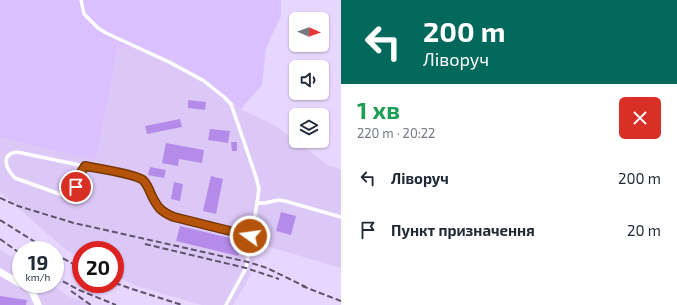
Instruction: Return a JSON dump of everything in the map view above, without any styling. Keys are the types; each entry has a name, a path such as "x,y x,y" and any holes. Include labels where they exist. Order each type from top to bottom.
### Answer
{"street":[{"path":"0,272 12,279"},
{"path":"32,293 38,305"}],"lane":[{"path":"81,0 84,14 98,28 169,62 204,81 231,104 259,189 258,203 251,226 246,268 226,305"},
{"path":"85,166 80,174 74,192 68,197 15,178 6,165 6,157 11,152 17,152 85,166 132,176 142,179 148,186 157,206 166,214 250,236"},
{"path":"258,203 285,200 341,217"}],"shaded area":[{"path":"0,0 281,0 281,16 266,48 262,85 241,109 206,80 171,59 137,47 118,48 96,160 0,137"},
{"path":"137,47 171,59 206,80 241,109 276,126 289,136 289,148 305,148 326,164 341,170 341,268 259,244 250,276 233,305 202,305 136,286 124,280 124,241 72,241 72,253 66,250 64,248 64,241 56,241 0,192 0,137 96,159 118,48"},
{"path":"0,250 12,257 12,293 64,293 91,305 0,305"}],"building":[{"path":"188,100 206,102 205,110 188,108"},
{"path":"180,119 182,127 147,134 145,126"},
{"path":"210,129 230,131 228,143 208,140"},
{"path":"231,142 237,142 237,151 232,151"},
{"path":"166,143 204,150 202,163 179,159 178,166 162,163"},
{"path":"150,167 166,170 164,178 148,175"},
{"path":"211,176 223,179 216,214 203,211"},
{"path":"174,182 183,184 180,201 171,199"},
{"path":"281,212 296,216 291,235 276,231"},
{"path":"180,226 242,241 238,256 176,241"},
{"path":"0,296 27,300 26,305 0,305"}],"railway":[{"path":"0,198 18,206 74,223 248,262 267,268 306,287"},
{"path":"0,220 34,241"},
{"path":"0,239 12,248"},
{"path":"145,244 246,268 279,279"},
{"path":"64,259 72,263"},
{"path":"64,282 79,290 116,305"},
{"path":"124,286 182,305"},
{"path":"302,286 341,301"},
{"path":"71,291 91,305"}],"route":[{"path":"76,187 80,174 85,166 132,176 142,179 148,186 157,206 166,214 250,236"}]}
